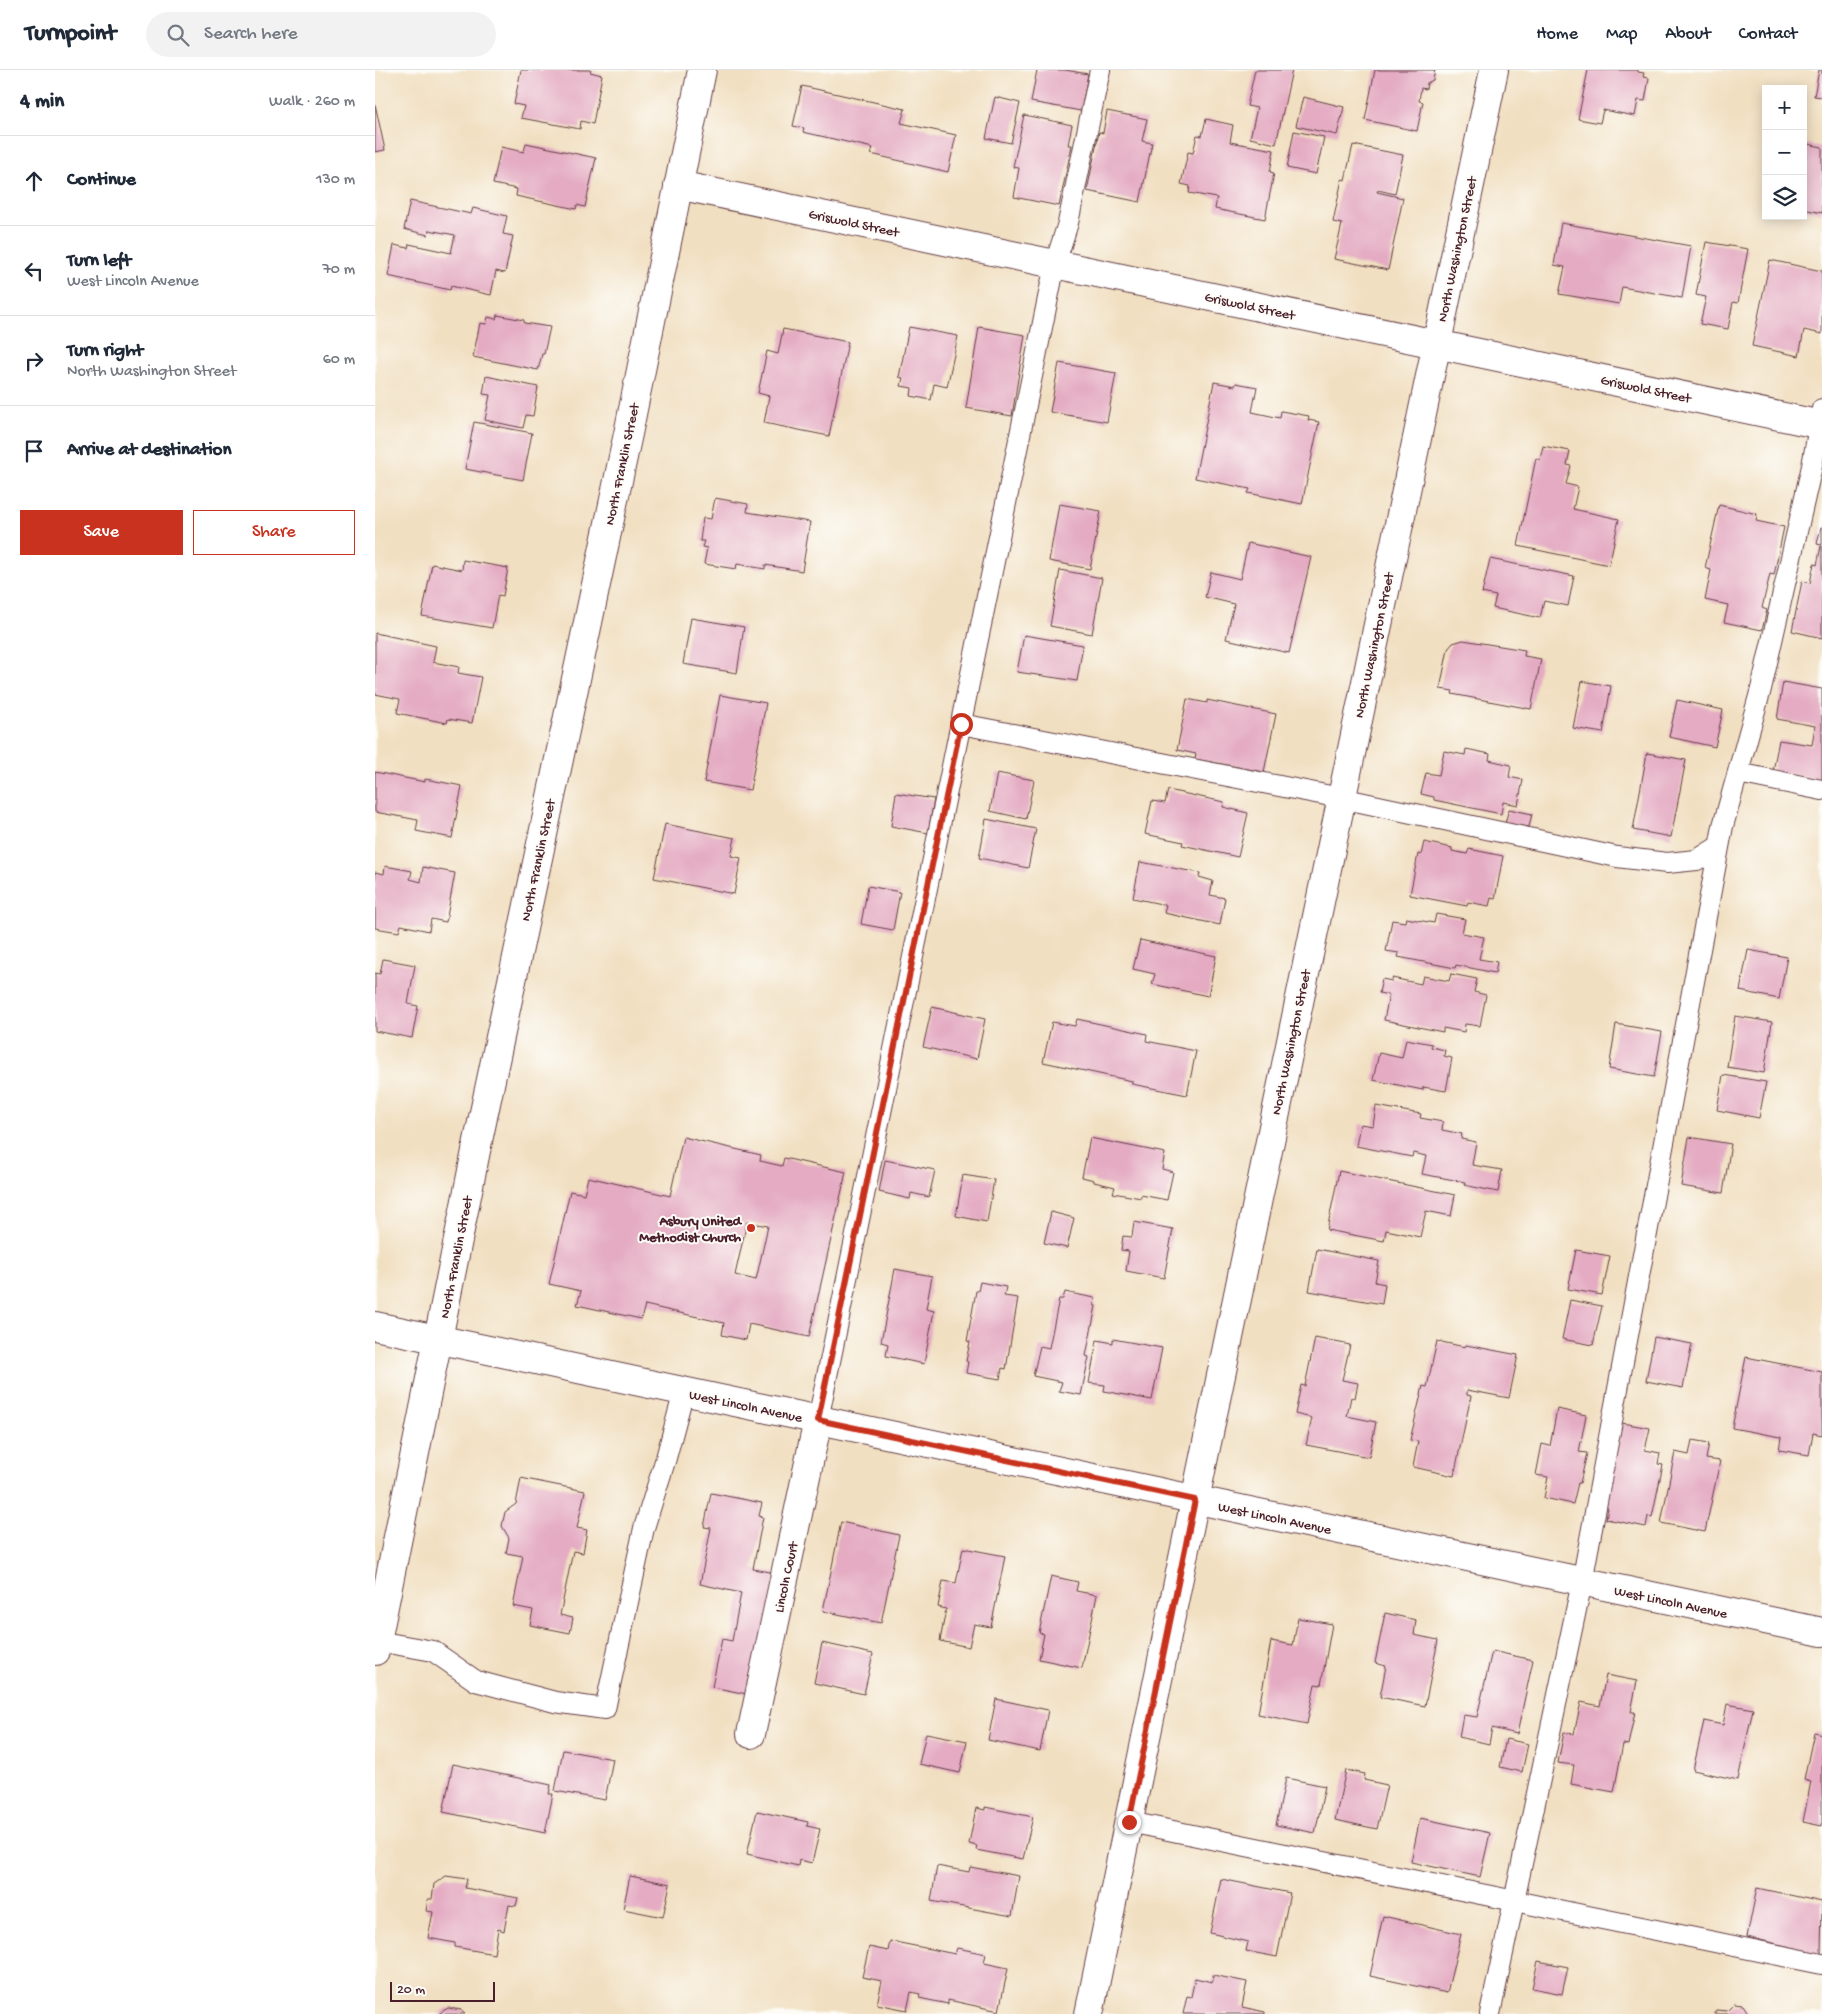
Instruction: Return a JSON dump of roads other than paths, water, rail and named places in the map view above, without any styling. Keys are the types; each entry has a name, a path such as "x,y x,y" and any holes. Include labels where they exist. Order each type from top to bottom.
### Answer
{"street":[{"name":"North Franklin Street","path":"376,1646 478,1141 703,70"},
{"name":"North Washington Street","path":"1089,2014 1494,70"},
{"name":"Griswold Street","path":"678,185 1436,344 1821,419"},
{"name":"West Lincoln Avenue","path":"375,1326 1582,1582 1821,1628"},
{"name":"Lincoln Court","path":"751,1734 818,1420"}],"lane":[{"path":"818,1420 1055,264 1068,223 1101,70"},
{"path":"1490,2014 1582,1582 1719,846 1763,680 1810,476 1821,419"},
{"path":"961,724 1341,798 1617,857 1667,863 1697,860 1719,846"},
{"path":"1738,773 1822,790"},
{"path":"376,1646 433,1651 476,1681 555,1702 605,1709 644,1528 684,1391"},
{"path":"1129,1822 1822,1964"}],"place":[{"name":"Asbury United Methodist Church","path":"751,1228"}]}
